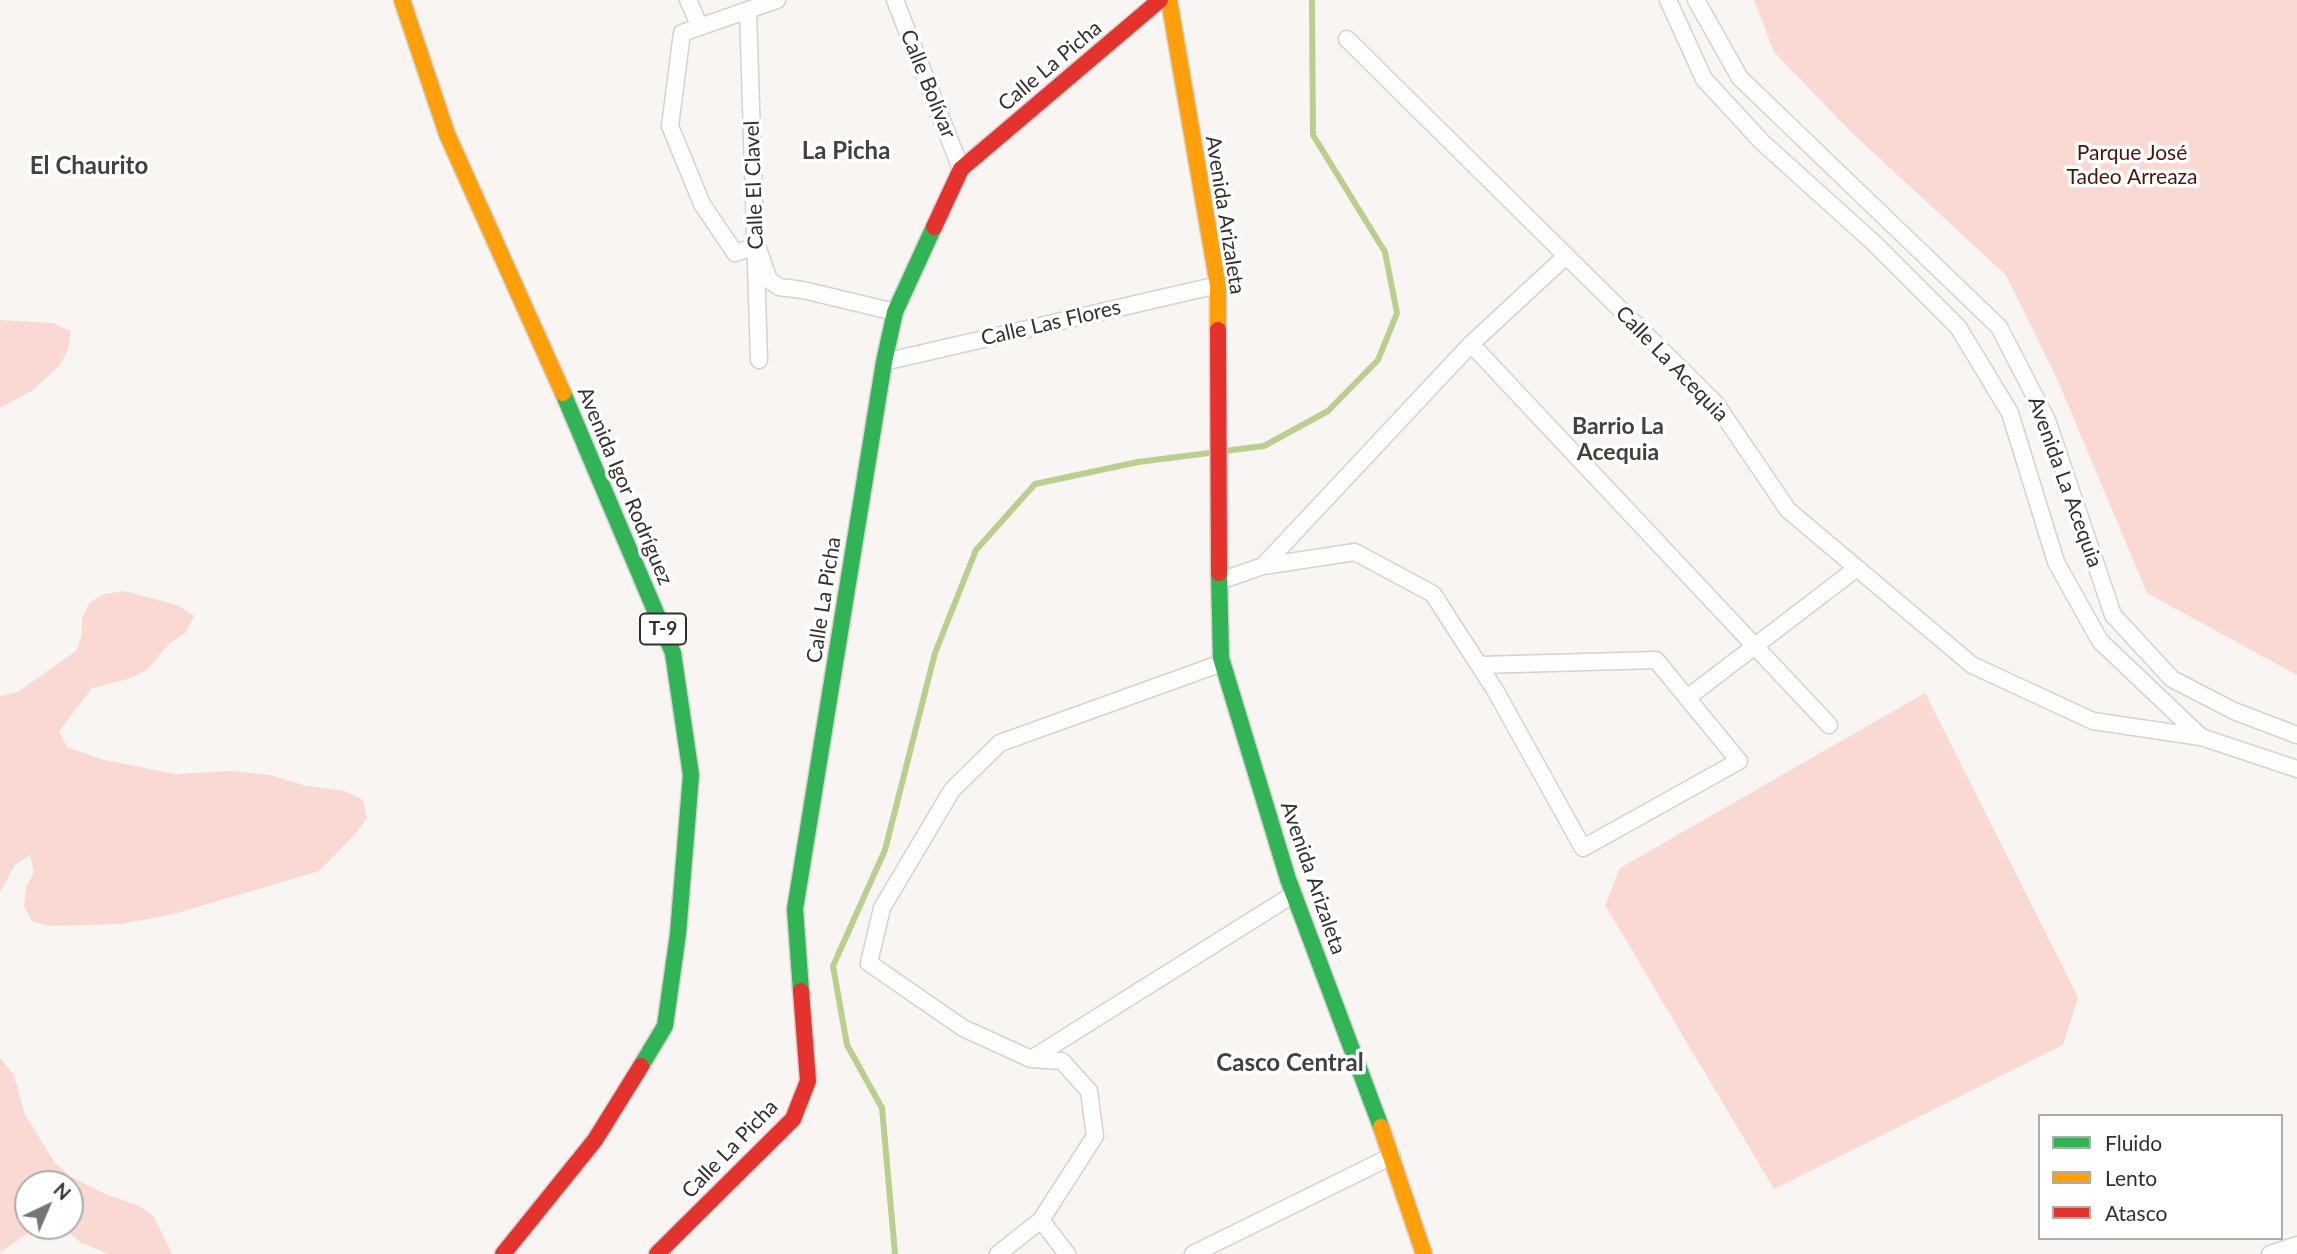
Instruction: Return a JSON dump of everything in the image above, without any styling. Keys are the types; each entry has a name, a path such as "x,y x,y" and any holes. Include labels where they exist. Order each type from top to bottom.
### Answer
{"main road":[{"name":"Avenida Igor Rodríguez","path":"402,0 447,134 529,313 673,653 691,775 678,934 665,1026 595,1140 503,1254"},
{"name":"Calle La Picha","path":"657,1254 793,1119 808,1081 795,909 884,362 895,312 961,169 1160,0"},
{"name":"Avenida Arizaleta","path":"1169,0 1218,285 1217,505 1222,663 1294,894 1392,1156 1424,1254"}],"street":[{"path":"688,0 700,27"},
{"path":"777,0 682,33 670,126 702,204 735,253 757,246 769,280 779,287 803,290 895,312"},
{"name":"Calle Bolívar","path":"895,0 961,169"},
{"name":"Avenida La Acequia","path":"1668,0 1704,79 1762,142 1875,244 1958,327 2010,413 2056,562 2100,641 2201,737"},
{"name":"Avenida La Acequia","path":"1696,0 1740,78 1999,327 2047,420 2113,615 2172,679 2234,711 2297,735"},
{"name":"Calle El Clavel","path":"748,10 759,360"},
{"name":"Calle La Acequia","path":"1347,39 1716,404 1788,510 1972,665 2093,721 2201,737 2297,769"},
{"path":"1263,566 1471,344 1566,256"},
{"name":"Calle Las Flores","path":"884,362 1218,285"},
{"path":"1471,344 1829,725"},
{"path":"1220,581 1263,566 1354,552 1433,594 1480,665 1583,848 1739,761 1656,660 1480,665"},
{"path":"1687,698 1857,568"},
{"path":"998,1254 1041,1220 1095,1136 1089,1091 1062,1061 1031,1059 963,1028 869,963 883,908 952,790 1000,743 1222,663"},
{"path":"1031,1059 1294,894"},
{"path":"1192,1254 1392,1156"},
{"path":"1041,1220 1067,1254"},
{"path":"2270,1254 2297,1245"}],"green space":[{"name":"Parque José Tadeo Arreaza","path":"1754,0 2297,0 2297,675 2147,593 2058,381 2006,275 1853,134 1774,52"},
{"path":"0,320 53,323 71,331 68,350 59,366 33,390 0,408"},
{"path":"124,591 177,605 194,616 186,632 170,643 147,670 131,678 92,688 59,731 67,747 100,759 175,774 232,771 270,775 306,786 344,791 363,800 367,818 319,871 174,914 121,924 49,926 32,921 24,906 26,887 34,872 30,855 15,865 0,892 0,696 18,692 76,651 82,635 82,618 90,602 105,594"},
{"path":"1925,693 2078,997 2063,1045 1774,1189 1605,905 1620,868"},
{"path":"0,1058 14,1075 25,1115 55,1163 63,1170 14,1170 14,1240 18,1240 0,1252"},
{"path":"84,1183 139,1206 154,1217 172,1254 109,1254 78,1240 84,1240"}],"waterway":[{"path":"895,1254 882,1108 847,1045 833,966 885,850 935,653 976,550 1035,484 1138,462 1264,446 1328,411 1378,360 1397,313 1385,252 1313,135 1312,0"}],"traffic: fast":[{"path":"801,991 795,909 884,362 895,312 934,227"},
{"path":"563,393 673,653 691,775 678,934 665,1026 641,1066"},
{"path":"1219,573 1221,658 1288,879 1381,1127"}],"traffic: slow":[{"path":"402,0 447,134 563,393"},
{"path":"1169,0 1218,285 1218,330"},
{"path":"1381,1127 1424,1254"}],"traffic: jam":[{"path":"934,227 961,169 1160,0"},
{"path":"1218,330 1219,573"},
{"path":"657,1254 793,1119 808,1081 801,991"},
{"path":"503,1254 595,1140 641,1066"}],"district":[{"name":"La Picha","path":"846,151"},
{"name":"El Chaurito","path":"89,166"},
{"name":"Barrio La Acequia","path":"1618,440"},
{"name":"Casco Central","path":"1290,1063"}]}
